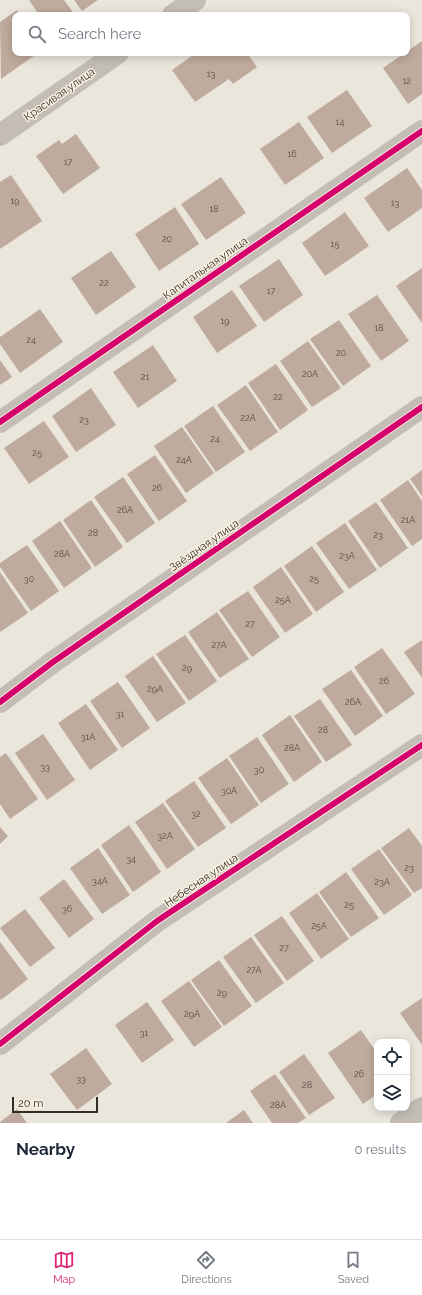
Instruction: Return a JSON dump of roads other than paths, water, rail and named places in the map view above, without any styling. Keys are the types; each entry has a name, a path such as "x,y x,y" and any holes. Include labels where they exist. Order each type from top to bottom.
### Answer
{"street":[{"path":"177,12 195,0"},
{"name":"Красивая улица","path":"0,135 114,56"},
{"name":"Капитальная улица","path":"0,422 422,131"},
{"name":"Звёздная улица","path":"0,702 53,662 422,407"},
{"name":"Небесная улица","path":"0,1044 157,921 422,745"},
{"path":"401,1123 422,1108"}]}
